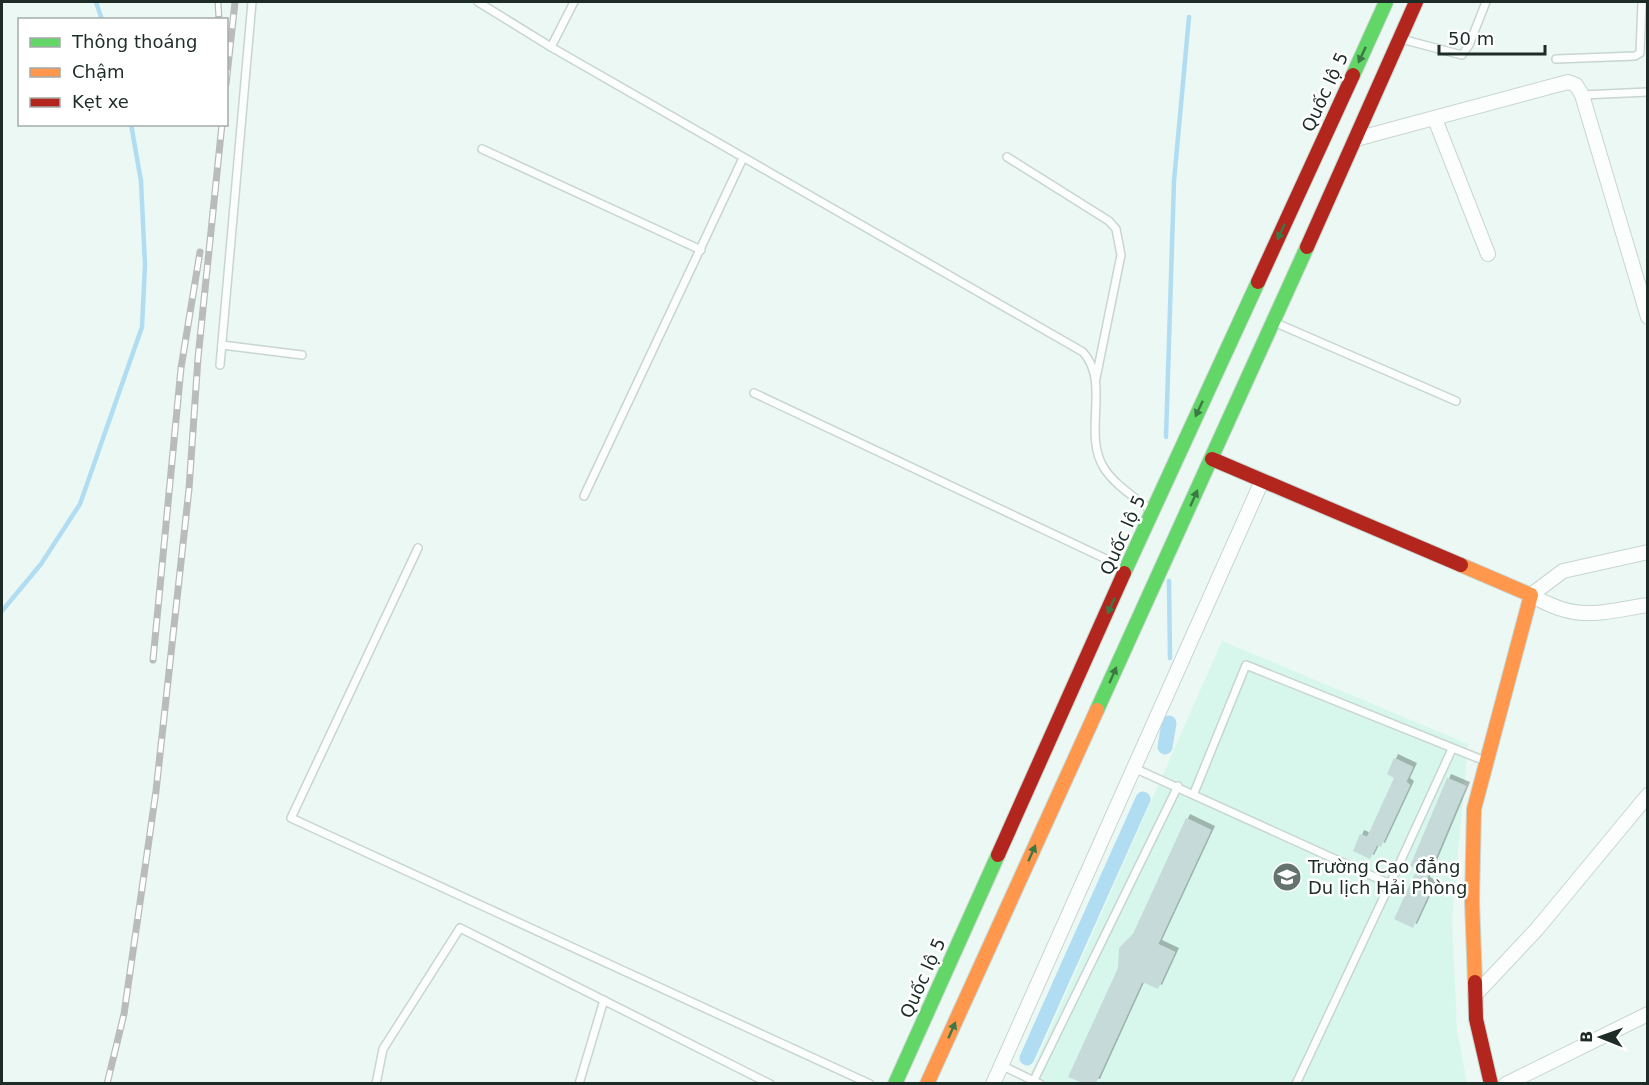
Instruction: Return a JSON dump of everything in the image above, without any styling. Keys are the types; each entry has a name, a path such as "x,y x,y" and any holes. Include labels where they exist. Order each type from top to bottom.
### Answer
{"main road":[{"name":"Quốc lộ 5","path":"895,1083 1152,512 1386,2"},
{"path":"927,1083 1212,459 1416,2"},
{"path":"1212,459 1531,595 1474,809 1472,901 1476,1019 1491,1083"}],"street":[{"path":"1356,139 1568,82 1576,85 1582,95 1647,316"},
{"path":"1435,119 1488,254"},
{"path":"993,1083 1262,481"},
{"path":"1647,552 1563,571 1531,595 1557,610 1567,612 1596,613 1647,605"},
{"path":"1475,994 1537,929 1647,795"},
{"path":"1506,1083 1647,1014"}],"lane":[{"path":"220,365 252,2"},
{"path":"478,2 551,47 1083,352 1089,360 1095,383"},
{"path":"551,47 574,2"},
{"path":"1400,38 1462,55 1469,45 1486,2"},
{"path":"1556,59 1635,56 1640,53 1642,2"},
{"path":"1582,95 1647,92"},
{"path":"482,149 701,250"},
{"path":"1007,157 1109,221 1116,230 1121,255 1095,383 1095,439 1102,466 1111,477 1152,512"},
{"path":"584,496 743,158"},
{"path":"1273,322 1456,400"},
{"path":"222,345 302,355"},
{"path":"754,393 1127,569"},
{"path":"418,548 291,818 870,1083"},
{"path":"1194,793 1246,665 1485,761"},
{"path":"1296,1083 1452,749"},
{"path":"1134,768 1194,793 1390,884"},
{"path":"1001,1065 1037,1082 1178,786"},
{"path":"376,1083 383,1049 460,928 770,1083"},
{"path":"579,1083 604,1000"}],"shaded area":[{"name":"Trường Cao đẳng Du lịch Hải Phòng","path":"1222,641 1468,744 1452,919 1457,1030 1467,1083 1026,1084"}],"building":[{"path":"1394,758 1413,767 1406,782 1410,785 1381,847 1377,845 1370,859 1353,851 1360,834 1367,837 1394,778 1387,774"},
{"path":"1447,778 1466,786 1426,881 1433,885 1413,928 1394,919 1417,869 1410,866"},
{"path":"1186,818 1211,830 1158,944 1175,952 1158,989 1142,982 1096,1083 1083,1083 1068,1077 1118,968 1119,948 1133,934"}],"waterway":[{"path":"96,2 101,18"},
{"path":"1166,437 1174,181 1189,17"},
{"path":"2,611 41,564 80,504 142,327 145,265 141,181 131,126"},
{"path":"1169,581 1170,658"},
{"path":"1165,747 1169,723"},
{"path":"1027,1058 1143,799"}],"railway":[{"path":"218,2 219,18"},
{"path":"228,66 235,2"},
{"path":"107,1084 124,1014 156,791 189,489 198,358 222,126"},
{"path":"153,660 181,368 200,252"}],"traffic: fast":[{"path":"1353,75 1386,2"},
{"path":"1097,710 1307,247"},
{"path":"1124,573 1258,282"},
{"path":"895,1084 998,855"}],"traffic: slow":[{"path":"1461,565 1531,595 1474,809 1472,901 1475,982"},
{"path":"927,1084 1097,710"}],"traffic: jam":[{"path":"1307,247 1416,2"},
{"path":"1258,282 1353,75"},
{"path":"1212,459 1461,565"},
{"path":"998,855 1124,573"},
{"path":"1475,982 1476,1019 1491,1084"}],"place":[{"name":"Trường Cao đẳng Du lịch Hải Phòng","path":"1287,877"}]}
